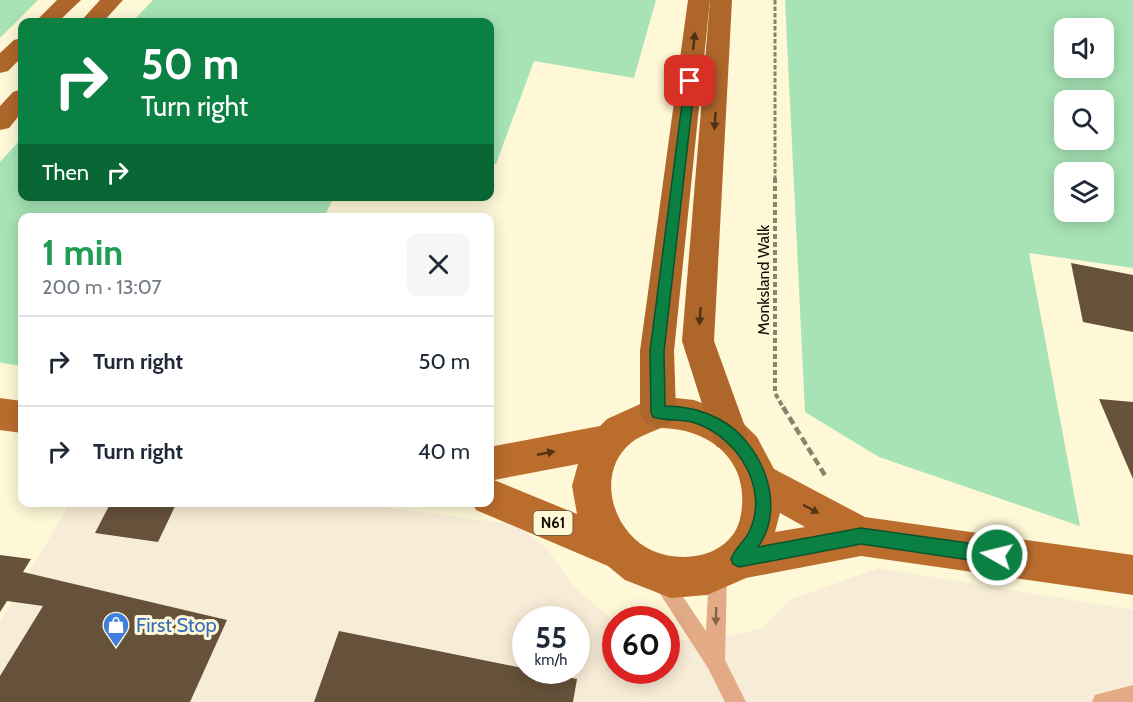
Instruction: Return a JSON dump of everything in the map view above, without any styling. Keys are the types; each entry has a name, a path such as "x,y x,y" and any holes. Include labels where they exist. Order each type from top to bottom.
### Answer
{"highway":[{"path":"50,18 70,0"},
{"path":"95,18 112,0"},
{"path":"658,412 657,351 699,0"},
{"path":"721,0 699,341 730,435"},
{"path":"0,66 18,49"},
{"path":"0,122 18,102"}],"main road":[{"name":"N61","path":"729,565 756,536 763,509 761,482 749,456 730,435 714,423 696,416 677,412 658,412 638,418 621,428 606,442 595,461 591,483 593,506 602,529 617,550 634,564 655,573 676,578 698,578 729,565 861,536"},
{"path":"0,414 18,416"},
{"name":"N61","path":"494,463 606,442"},
{"name":"N61","path":"761,482 861,536 1133,575"},
{"name":"N61","path":"494,499 617,550"}],"lane":[{"path":"715,661 729,565"},
{"path":"655,573 715,661 736,702"},
{"path":"1102,702 1133,694"}],"path":[{"name":"Monksland Walk","path":"775,0 775,393 789,422 806,443 830,484"}],"shaded area":[{"path":"68,507 383,507 518,525 547,549 574,587 602,611 602,684 680,684 680,640 720,638 763,628 791,599 879,568 1133,610 1133,702 0,702 0,622"}],"green space":[{"path":"0,0 38,0 18,18 0,38"},
{"path":"153,0 656,0 634,78 534,61 496,164 494,164 494,18 136,18"},
{"path":"785,0 1133,0 1133,268 1029,253 1080,526 879,457 805,412"},
{"path":"18,142 18,201 332,201 326,213 18,213 18,365 0,362 0,162"}],"building":[{"path":"1071,263 1133,275 1133,332 1083,322"},
{"path":"1099,399 1133,402 1133,479"},
{"path":"108,507 175,507 158,542 95,533"},
{"name":"First Stop","path":"0,555 31,559 23,572 227,620 190,702 0,702 0,676 43,606 7,601 0,612"},
{"path":"339,631 512,666 512,684 576,684 573,702 314,702"}],"place":[{"name":"First Stop","path":"116,648"}],"route":[{"path":"690,81 657,351 658,412 677,412 714,423 730,435 749,456 761,482 763,509 756,536 739,559 861,536 997,555"}]}
